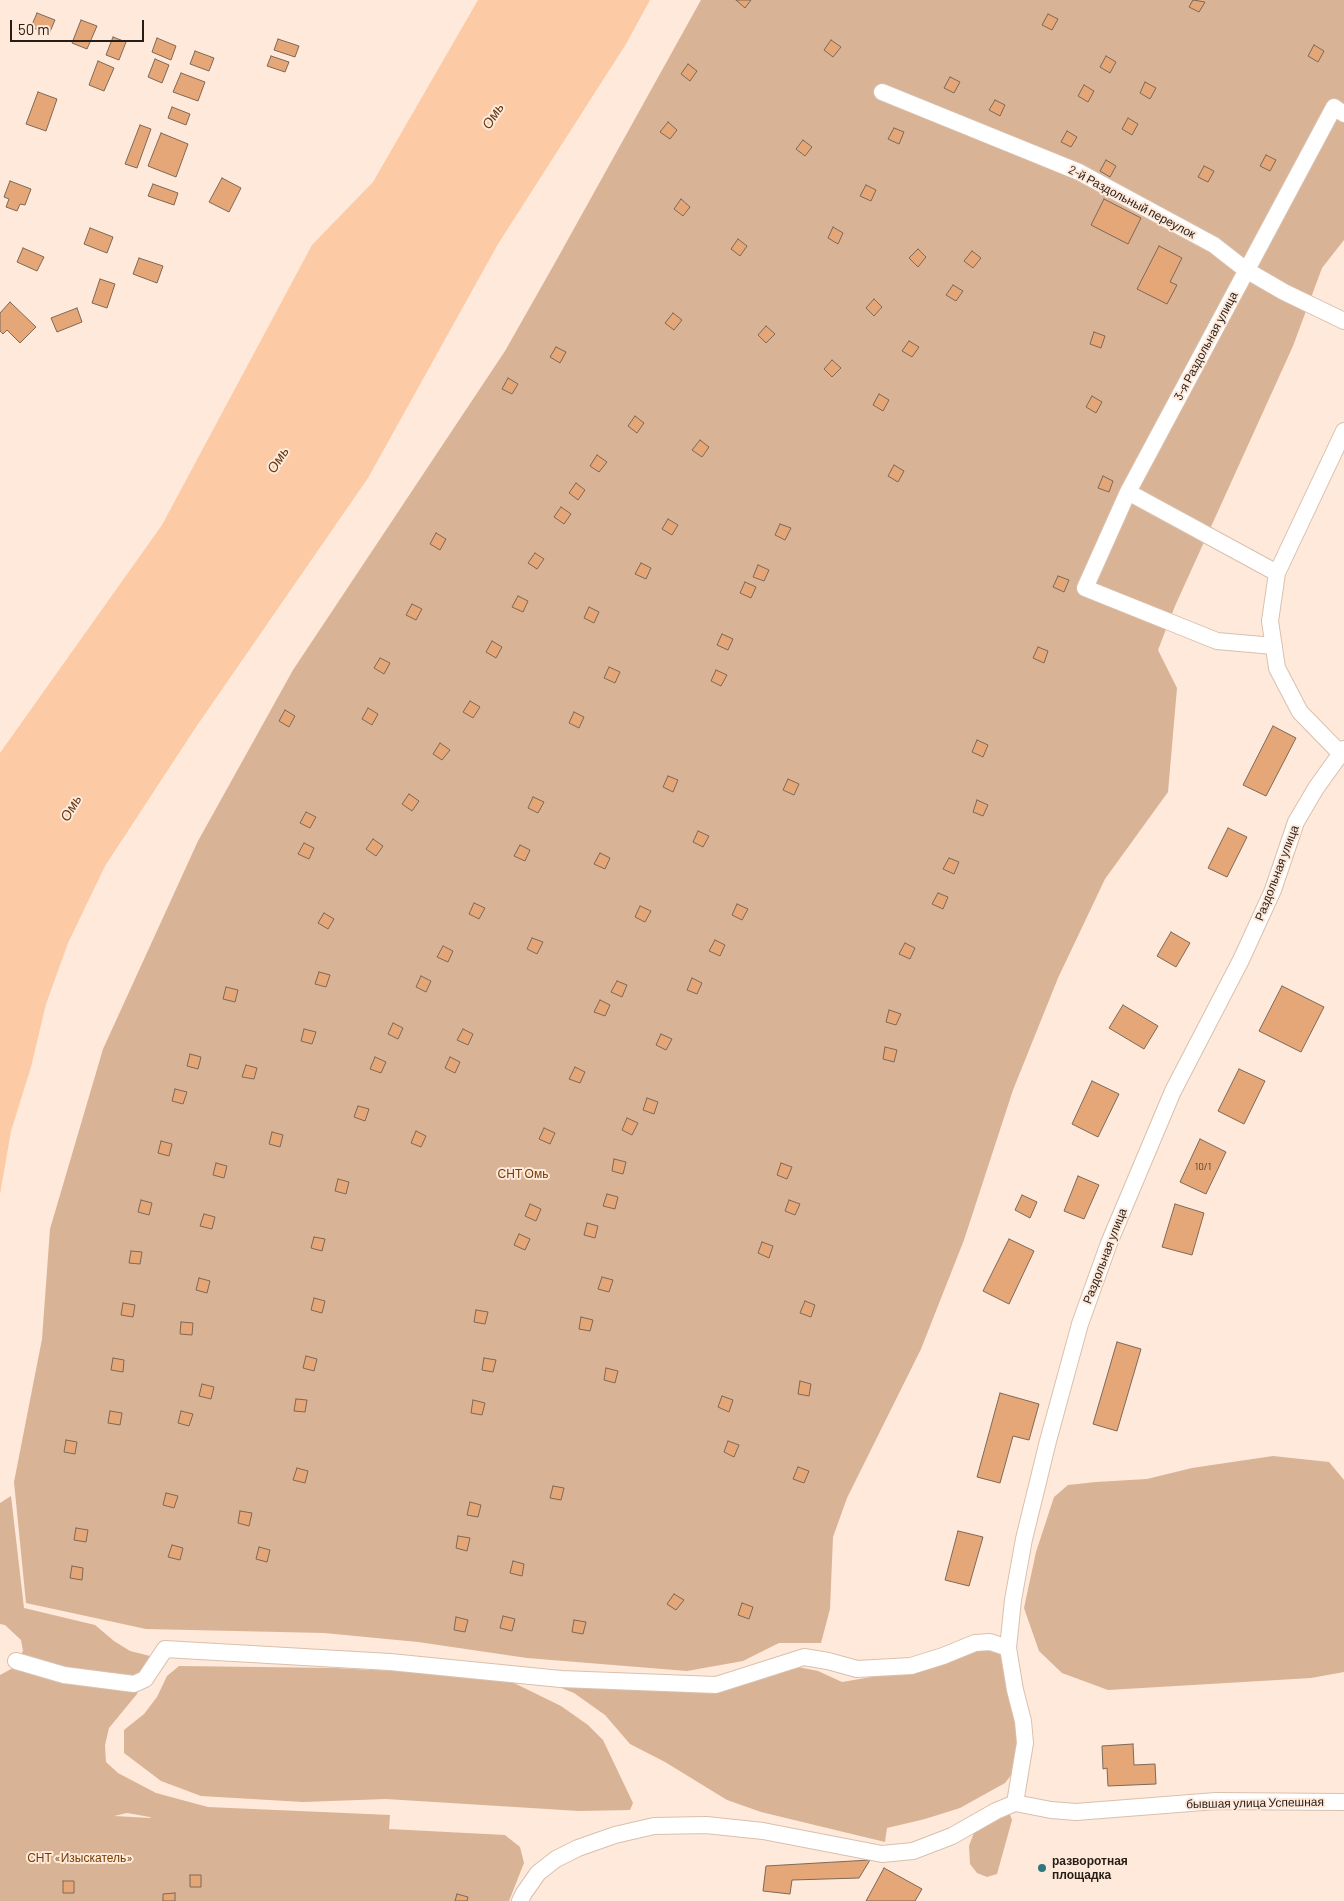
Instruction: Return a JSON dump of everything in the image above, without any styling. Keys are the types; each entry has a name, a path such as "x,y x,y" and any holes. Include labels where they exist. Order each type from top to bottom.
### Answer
{"street":[{"name":"2-й Раздольный переулок","path":"882,92 1079,172 1214,245 1246,270 1284,292 1344,322"},
{"name":"3-я Раздольная улица","path":"1274,646 1216,641 1085,588 1128,492 1246,270 1339,111"},
{"path":"1342,752 1300,712 1278,668 1270,621 1277,573 1344,431"},
{"path":"1128,492 1277,573"},
{"name":"Раздольная улица","path":"1015,1803 1025,1743 1024,1721 1014,1690 1008,1648 1014,1600 1024,1539 1080,1324 1109,1243 1173,1091 1242,960 1273,890 1296,822 1316,788 1342,752"},
{"path":"16,1661 64,1675 134,1684 145,1680 165,1649 390,1662 561,1679 716,1685 804,1657 856,1669 911,1666 975,1643 990,1642 1008,1648"},
{"name":"бывшая улица Успешная","path":"1015,1803 1051,1810 1076,1812 1216,1801 1344,1802"},
{"path":"520,1901 538,1873 556,1858 615,1835 654,1826 706,1825 763,1831 882,1854 913,1851 952,1836 996,1811 1015,1803"}],"green space":[{"name":"СНТ Омь","path":"701,0 1344,0 1344,240 1322,268 1293,346 1175,606 1158,650 1177,688 1168,792 1105,879 1058,978 1013,1090 964,1240 921,1349 847,1498 833,1537 830,1609 821,1643 779,1643 743,1661 687,1671 527,1658 418,1642 324,1633 146,1629 26,1603 14,1482 42,1339 50,1229 103,1049 198,841 293,670 505,351"},
{"path":"1273,1456 1329,1462 1344,1480 1344,1672 1311,1678 1108,1690 1062,1673 1039,1651 1024,1608 1036,1552 1054,1497 1068,1485 1147,1479 1192,1468"},
{"name":"СНТ «Изыскатель»","path":"11,1496 24,1608 95,1625 114,1641 130,1651 150,1656 137,1694 109,1728 105,1745 106,1762 118,1773 156,1793 208,1807 390,1815 389,1829 505,1835 520,1847 524,1863 509,1901 0,1901 0,1675 13,1668 23,1651 21,1640 5,1625 0,1624 0,1503","holes":["127,1813 151,1818 114,1816"]},
{"path":"995,1649 1003,1655 1019,1730 1012,1774 1005,1783 960,1808 887,1828 885,1842 761,1812 727,1800 665,1762 630,1744 605,1715 574,1693 544,1681 716,1691 754,1682 798,1667 818,1671 842,1682 901,1672 969,1651"},
{"path":"179,1666 334,1668 474,1675 514,1683 561,1706 588,1725 603,1740 633,1803 630,1810 579,1811 386,1799 303,1802 201,1796 161,1781 124,1753 124,1730 144,1714 157,1697 167,1676"},
{"path":"1009,1812 1012,1820 997,1874 987,1877 977,1873 970,1864 969,1846 975,1830"}],"water":[{"name":"Омь","path":"478,0 650,0 626,44 498,244 368,478 196,727 105,866 68,943 46,1004 31,1067 11,1131 0,1194 0,753 162,525 312,245 373,182"}],"building":[{"path":"736,0 751,0 745,8"},
{"path":"1193,0 1205,2 1199,12 1189,7"},
{"path":"37,13 55,20 49,34 31,27"},
{"path":"1048,14 1058,19 1052,30 1042,25"},
{"path":"81,20 97,26 87,49 72,43"},
{"path":"113,37 126,42 119,60 106,55"},
{"path":"157,38 176,46 171,60 152,52"},
{"path":"278,39 299,46 295,57 274,50"},
{"path":"831,40 841,47 833,57 824,50"},
{"path":"1314,45 1324,51 1318,62 1308,56"},
{"path":"195,51 214,58 209,71 190,64"},
{"path":"271,56 289,62 285,72 267,66"},
{"path":"1106,56 1116,62 1110,73 1100,67"},
{"path":"155,59 169,65 162,83 148,77"},
{"path":"98,61 114,68 104,91 89,85"},
{"path":"688,64 697,71 690,81 681,74"},
{"path":"181,73 205,82 198,101 173,92"},
{"path":"950,77 960,82 954,93 944,88"},
{"path":"1145,82 1156,88 1150,99 1140,93"},
{"path":"1084,85 1094,91 1088,102 1078,96"},
{"path":"38,92 57,99 46,131 26,124"},
{"path":"995,100 1005,105 1000,116 989,110"},
{"path":"172,107 190,114 186,125 168,118"},
{"path":"1128,118 1138,124 1132,135 1122,129"},
{"path":"668,122 677,130 670,139 660,132"},
{"path":"140,125 151,129 137,168 125,164"},
{"path":"894,128 904,132 899,144 888,139"},
{"path":"1067,131 1077,137 1071,147 1061,142"},
{"path":"161,133 188,144 176,177 148,166"},
{"path":"803,140 812,147 805,156 796,149"},
{"path":"1266,155 1276,160 1270,171 1260,166"},
{"path":"1106,160 1116,166 1110,177 1100,171"},
{"path":"1204,166 1214,171 1208,182 1198,177"},
{"path":"222,178 241,188 229,212 209,202"},
{"path":"10,181 31,189 25,205 20,204 17,211 6,207 9,199 4,197"},
{"path":"153,184 178,193 174,205 148,196"},
{"path":"866,185 876,190 871,201 860,196"},
{"path":"681,199 690,207 683,216 674,209"},
{"path":"1104,199 1141,218 1128,244 1091,225"},
{"path":"833,227 843,233 838,244 828,238"},
{"path":"90,228 113,237 107,253 84,244"},
{"path":"738,239 747,246 740,256 731,249"},
{"path":"1159,246 1182,258 1170,282 1177,285 1167,304 1137,289"},
{"path":"23,248 44,257 37,271 17,262"},
{"path":"918,249 926,257 918,267 909,258"},
{"path":"972,251 981,258 973,268 964,261"},
{"path":"139,258 163,266 157,283 133,274"},
{"path":"100,279 115,284 107,308 92,303"},
{"path":"953,285 963,291 956,301 946,295"},
{"path":"874,299 882,307 874,316 866,308"},
{"path":"10,302 36,327 20,343 7,330 3,334 0,331 0,313"},
{"path":"77,308 82,322 57,332 51,318"},
{"path":"673,313 682,320 674,330 665,323"},
{"path":"766,326 775,334 766,343 758,335"},
{"path":"1094,332 1105,336 1101,348 1090,344"},
{"path":"909,341 919,347 912,357 902,351"},
{"path":"556,347 566,352 560,363 550,357"},
{"path":"832,360 841,368 832,377 824,369"},
{"path":"508,378 518,384 512,394 502,389"},
{"path":"879,394 889,400 883,411 873,405"},
{"path":"1092,396 1102,402 1096,413 1086,407"},
{"path":"635,416 644,423 637,433 628,426"},
{"path":"700,440 709,447 702,457 692,450"},
{"path":"597,455 607,462 599,472 590,466"},
{"path":"894,465 904,471 898,482 888,476"},
{"path":"1103,476 1113,481 1109,492 1098,488"},
{"path":"576,483 585,490 578,500 569,493"},
{"path":"561,507 571,514 564,524 554,517"},
{"path":"668,519 678,525 672,535 662,529"},
{"path":"780,524 791,528 785,540 775,535"},
{"path":"436,533 446,539 440,550 430,544"},
{"path":"535,553 544,559 537,569 528,563"},
{"path":"641,563 651,568 646,579 635,574"},
{"path":"758,565 769,570 764,581 753,577"},
{"path":"1058,576 1069,580 1064,592 1053,587"},
{"path":"745,582 756,587 751,598 740,593"},
{"path":"518,596 528,601 523,612 512,607"},
{"path":"412,604 422,609 416,620 406,615"},
{"path":"589,607 599,612 594,623 584,618"},
{"path":"722,634 733,639 728,650 717,645"},
{"path":"492,641 502,647 496,658 486,652"},
{"path":"1038,647 1048,651 1044,663 1033,658"},
{"path":"380,658 390,663 384,674 374,668"},
{"path":"609,667 620,672 615,683 604,678"},
{"path":"716,670 727,675 721,686 711,681"},
{"path":"470,701 480,707 473,718 463,712"},
{"path":"368,708 378,714 372,725 362,719"},
{"path":"285,710 295,716 289,727 279,721"},
{"path":"574,712 584,717 579,728 569,723"},
{"path":"1273,726 1296,738 1266,796 1243,785"},
{"path":"977,740 988,745 983,757 972,752"},
{"path":"440,743 450,750 442,760 433,754"},
{"path":"668,776 678,780 673,792 663,787"},
{"path":"788,779 799,784 794,795 783,790"},
{"path":"409,794 419,801 412,811 402,804"},
{"path":"533,797 544,802 538,813 528,808"},
{"path":"977,800 988,805 983,816 973,812"},
{"path":"306,812 316,817 310,828 300,823"},
{"path":"1228,828 1247,837 1227,877 1208,868"},
{"path":"698,831 709,836 703,847 693,842"},
{"path":"373,839 383,846 376,856 366,849"},
{"path":"304,843 314,848 309,859 298,854"},
{"path":"520,845 530,850 525,861 514,856"},
{"path":"600,853 610,858 605,869 594,864"},
{"path":"949,858 959,862 954,874 943,869"},
{"path":"938,893 948,897 943,909 932,904"},
{"path":"474,903 485,908 479,919 469,914"},
{"path":"737,904 748,909 742,920 732,915"},
{"path":"640,906 651,911 645,922 635,917"},
{"path":"324,913 334,919 328,929 318,923"},
{"path":"1171,932 1190,943 1176,967 1157,956"},
{"path":"532,938 543,942 537,954 527,949"},
{"path":"715,940 725,945 720,956 709,951"},
{"path":"905,943 915,948 910,959 899,954"},
{"path":"443,946 453,951 448,962 437,957"},
{"path":"319,972 330,975 326,987 315,984"},
{"path":"421,976 431,981 426,992 416,987"},
{"path":"692,978 702,983 697,994 687,990"},
{"path":"617,981 627,985 622,997 611,992"},
{"path":"1282,986 1324,1007 1301,1052 1259,1031"},
{"path":"226,987 238,990 235,1002 223,999"},
{"path":"600,1000 610,1005 605,1016 594,1012"},
{"path":"1123,1005 1158,1026 1144,1049 1109,1028"},
{"path":"889,1010 901,1014 896,1025 886,1022"},
{"path":"393,1023 403,1028 398,1039 388,1034"},
{"path":"304,1029 316,1032 312,1044 301,1041"},
{"path":"463,1029 473,1034 468,1045 457,1040"},
{"path":"661,1034 672,1039 666,1050 656,1045"},
{"path":"885,1047 897,1050 894,1062 883,1059"},
{"path":"190,1054 201,1057 198,1069 187,1066"},
{"path":"375,1057 386,1062 381,1073 370,1069"},
{"path":"450,1057 460,1062 455,1073 445,1068"},
{"path":"246,1065 257,1068 254,1079 242,1077"},
{"path":"575,1067 585,1072 580,1083 569,1079"},
{"path":"1239,1069 1265,1081 1244,1124 1218,1111"},
{"path":"1092,1081 1119,1094 1098,1137 1072,1124"},
{"path":"175,1089 187,1092 183,1104 172,1101"},
{"path":"647,1098 658,1102 654,1114 643,1110"},
{"path":"358,1106 369,1109 365,1121 354,1117"},
{"path":"627,1118 638,1123 632,1135 622,1130"},
{"path":"544,1128 555,1133 550,1144 539,1139"},
{"path":"416,1131 426,1136 421,1147 411,1143"},
{"path":"272,1132 283,1135 280,1147 269,1144"},
{"path":"1200,1139 1226,1152 1206,1194 1180,1182"},
{"path":"161,1141 172,1144 169,1156 158,1153"},
{"path":"614,1159 626,1162 623,1174 612,1171"},
{"path":"216,1163 227,1166 224,1178 213,1175"},
{"path":"781,1163 792,1167 787,1179 777,1175"},
{"path":"1078,1176 1099,1185 1084,1219 1064,1211"},
{"path":"338,1179 349,1182 346,1194 335,1191"},
{"path":"607,1194 618,1197 615,1209 603,1206"},
{"path":"1022,1195 1037,1202 1030,1218 1015,1210"},
{"path":"141,1200 152,1203 149,1215 138,1212"},
{"path":"789,1200 800,1204 795,1215 785,1211"},
{"path":"530,1204 541,1209 536,1221 525,1216"},
{"path":"1175,1204 1204,1213 1192,1255 1162,1247"},
{"path":"204,1214 215,1217 212,1229 200,1226"},
{"path":"587,1223 598,1226 595,1238 584,1235"},
{"path":"519,1234 530,1239 525,1250 514,1245"},
{"path":"314,1237 325,1239 322,1251 311,1248"},
{"path":"1009,1239 1034,1251 1009,1304 983,1291"},
{"path":"762,1242 773,1246 769,1258 758,1253"},
{"path":"131,1251 142,1252 140,1264 129,1263"},
{"path":"602,1277 613,1280 609,1292 598,1289"},
{"path":"199,1278 210,1281 207,1293 196,1290"},
{"path":"314,1298 325,1301 322,1313 311,1310"},
{"path":"805,1301 815,1305 811,1317 800,1313"},
{"path":"123,1303 135,1305 133,1317 121,1315"},
{"path":"476,1310 488,1312 485,1324 474,1322"},
{"path":"581,1317 593,1320 590,1331 579,1329"},
{"path":"181,1322 193,1323 192,1335 180,1334"},
{"path":"1117,1342 1141,1349 1117,1431 1093,1424"},
{"path":"306,1356 317,1359 314,1371 303,1368"},
{"path":"113,1358 124,1360 123,1372 111,1370"},
{"path":"484,1358 496,1360 493,1372 482,1370"},
{"path":"606,1368 618,1371 615,1383 604,1380"},
{"path":"800,1381 811,1384 809,1396 798,1394"},
{"path":"202,1384 214,1387 211,1399 199,1396"},
{"path":"1000,1393 1039,1404 1029,1440 1013,1436 1000,1483 977,1477"},
{"path":"722,1396 733,1400 729,1412 718,1407"},
{"path":"296,1399 307,1400 305,1412 294,1411"},
{"path":"473,1400 485,1403 482,1415 471,1413"},
{"path":"110,1411 122,1413 120,1425 108,1423"},
{"path":"181,1411 193,1414 189,1426 178,1423"},
{"path":"66,1440 77,1442 75,1454 64,1452"},
{"path":"728,1441 739,1445 734,1457 724,1452"},
{"path":"798,1467 809,1471 804,1483 793,1479"},
{"path":"297,1468 308,1471 305,1483 293,1480"},
{"path":"553,1486 564,1488 561,1500 550,1498"},
{"path":"166,1493 178,1496 174,1508 163,1505"},
{"path":"470,1502 481,1505 478,1517 467,1515"},
{"path":"240,1511 252,1513 249,1526 238,1523"},
{"path":"76,1528 88,1530 86,1542 74,1540"},
{"path":"958,1531 983,1537 969,1586 945,1580"},
{"path":"458,1536 470,1538 467,1551 456,1548"},
{"path":"172,1545 183,1548 180,1560 168,1557"},
{"path":"259,1547 270,1550 267,1562 256,1559"},
{"path":"513,1561 524,1564 522,1576 510,1573"},
{"path":"72,1566 83,1568 82,1580 70,1578"},
{"path":"674,1594 684,1600 676,1610 667,1604"},
{"path":"742,1603 753,1607 749,1619 738,1615"},
{"path":"503,1616 515,1619 512,1631 500,1628"},
{"path":"456,1617 468,1620 465,1632 454,1630"},
{"path":"574,1620 586,1622 583,1634 572,1632"},
{"path":"1133,1744 1134,1765 1155,1764 1156,1784 1108,1786 1107,1768 1103,1769 1102,1746"},
{"path":"870,1860 859,1878 792,1880 790,1894 763,1891 766,1866"},
{"path":"884,1868 922,1889 915,1901 866,1901"},
{"path":"190,1875 201,1875 201,1887 190,1887"},
{"path":"63,1881 74,1881 74,1893 63,1893"},
{"path":"175,1893 175,1901 163,1901 163,1894"},
{"path":"457,1894 468,1897 467,1901 455,1901"}],"place":[{"name":"разворотная площадка","path":"1042,1868"}]}
